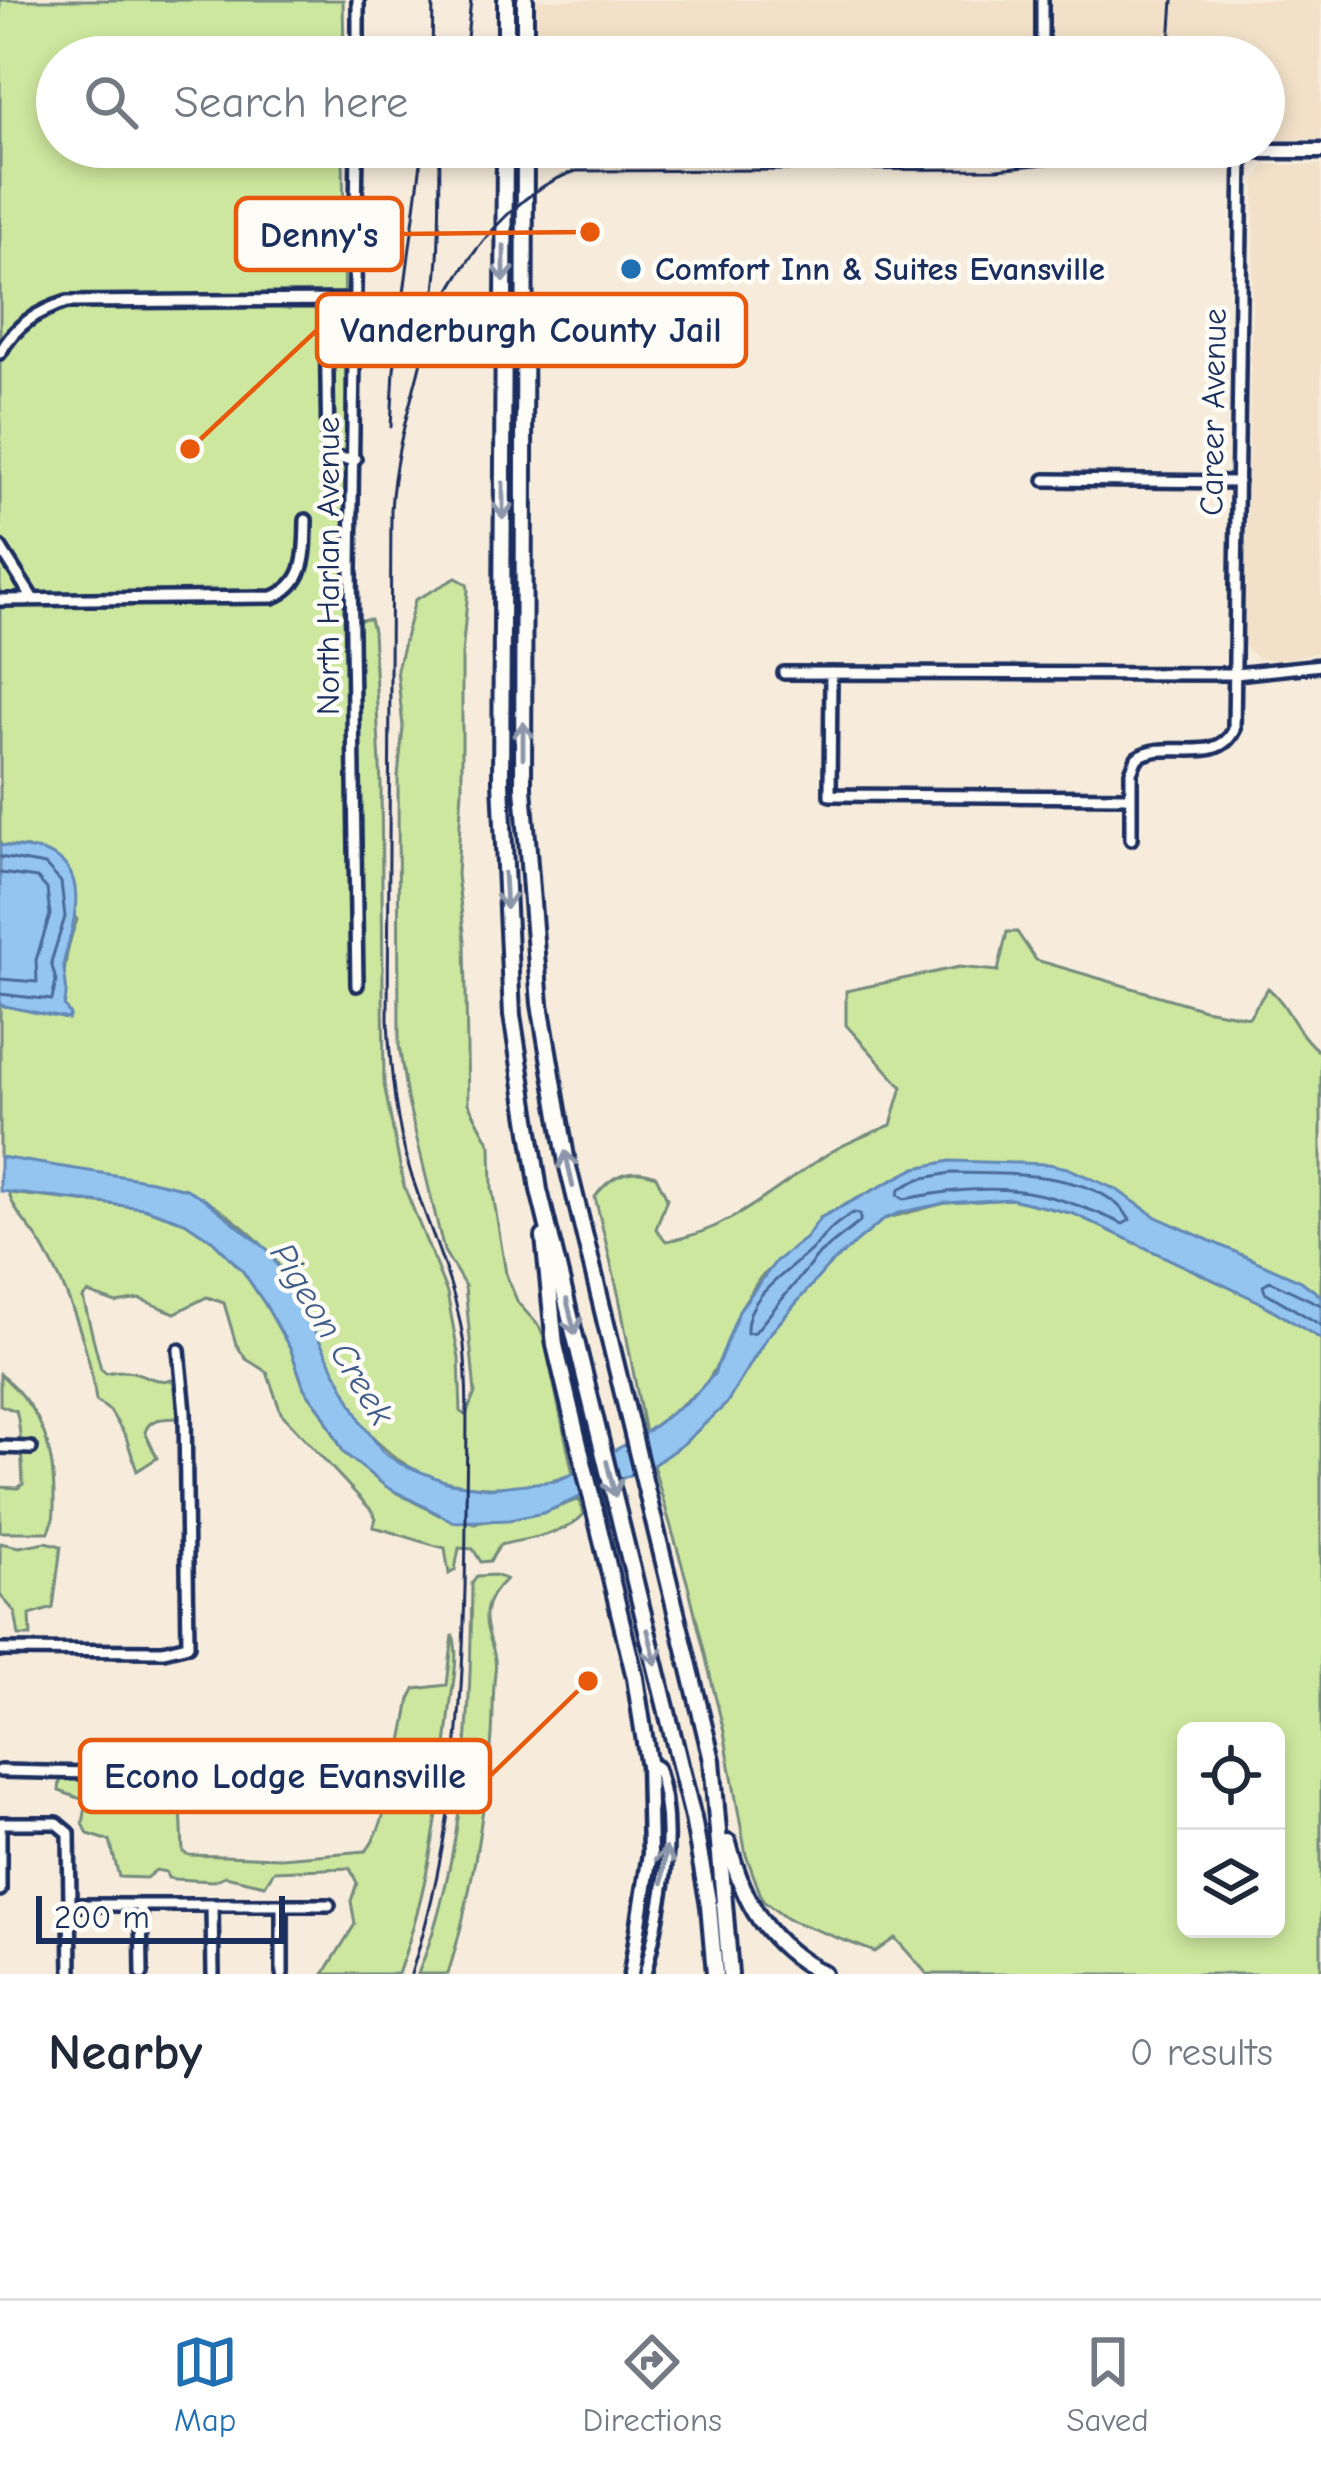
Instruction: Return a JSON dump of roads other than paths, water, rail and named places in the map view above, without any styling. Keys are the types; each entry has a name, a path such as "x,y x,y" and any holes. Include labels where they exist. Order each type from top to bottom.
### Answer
{"highway":[{"path":"506,0 506,36"},
{"path":"525,0 525,36"},
{"path":"505,168 501,782 512,1015 539,1190 555,1346 635,1678 648,1762"},
{"path":"525,168 523,741 528,878 558,1115 702,1712 736,1876 752,1911 779,1945 824,1974"},
{"path":"539,1190 697,1834 715,1974"},
{"path":"718,1801 730,1974"}],"main road":[{"path":"1285,151 1321,151"},
{"path":"631,1974 650,1854 648,1762"}],"street":[{"path":"358,0 358,36"},
{"path":"1042,0 1042,36"},
{"name":"North Harlan Avenue","path":"357,168 351,569 357,985"},
{"name":"Career Avenue","path":"1131,796 1131,768 1144,753 1210,749 1231,737 1236,674 1242,168"},
{"path":"0,353 19,326 43,310 68,302 356,300"},
{"path":"326,301 328,459 355,459"},
{"path":"1045,480 1238,482"},
{"path":"0,600 273,597 289,591 304,565 306,520"},
{"path":"0,547 33,599"},
{"path":"784,673 1236,674 1321,665"},
{"path":"831,673 830,795 1131,796 1131,839"},
{"path":"0,1650 164,1651 188,1645 185,1412 179,1350"},
{"path":"0,1448 31,1448"},
{"path":"645,1974 659,1910 666,1843 662,1781 657,1767 648,1762"},
{"path":"0,1771 181,1774"},
{"path":"0,1890 0,1823 58,1823 71,1838 71,1974"},
{"path":"71,1905 329,1905"},
{"path":"141,1905 142,1974"},
{"path":"212,1905 213,1974"},
{"path":"282,1905 282,1974"}],"water":[{"path":"0,845 47,853 70,872 76,901 64,965 68,1019 0,1005"},
{"path":"0,1157 152,1181 203,1198 268,1250 363,1425 384,1453 449,1483 489,1488 555,1481 645,1433 694,1396 714,1374 740,1309 776,1261 806,1238 820,1218 916,1168 950,1161 1049,1164 1117,1190 1156,1217 1301,1281 1321,1296 1321,1339 1258,1301 1074,1214 1011,1199 945,1203 902,1212 884,1219 828,1266 767,1337 726,1404 653,1465 543,1513 454,1522 385,1486 344,1453 304,1388 291,1350 265,1304 242,1270 213,1241 185,1222 144,1208 0,1191"}],"railway":[{"path":"432,36 433,0"},
{"path":"467,36 471,0"},
{"path":"1170,36 1173,0"},
{"path":"391,427 420,168"},
{"path":"411,1974 449,1806 461,1692 465,1577 464,1345 448,1277 404,1149 388,1019 391,510 401,438 433,304 440,168"},
{"path":"436,315 493,230 532,194 576,171 1007,168"}],"place":[{"name":"Denny's","path":"590,232"},
{"name":"Comfort Inn & Suites Evansville","path":"631,269"},
{"name":"Vanderburgh County Jail","path":"190,449"},
{"name":"Econo Lodge Evansville","path":"588,1681"}],"water label":[{"name":"Pigeon Creek","path":"332,1334"}]}
